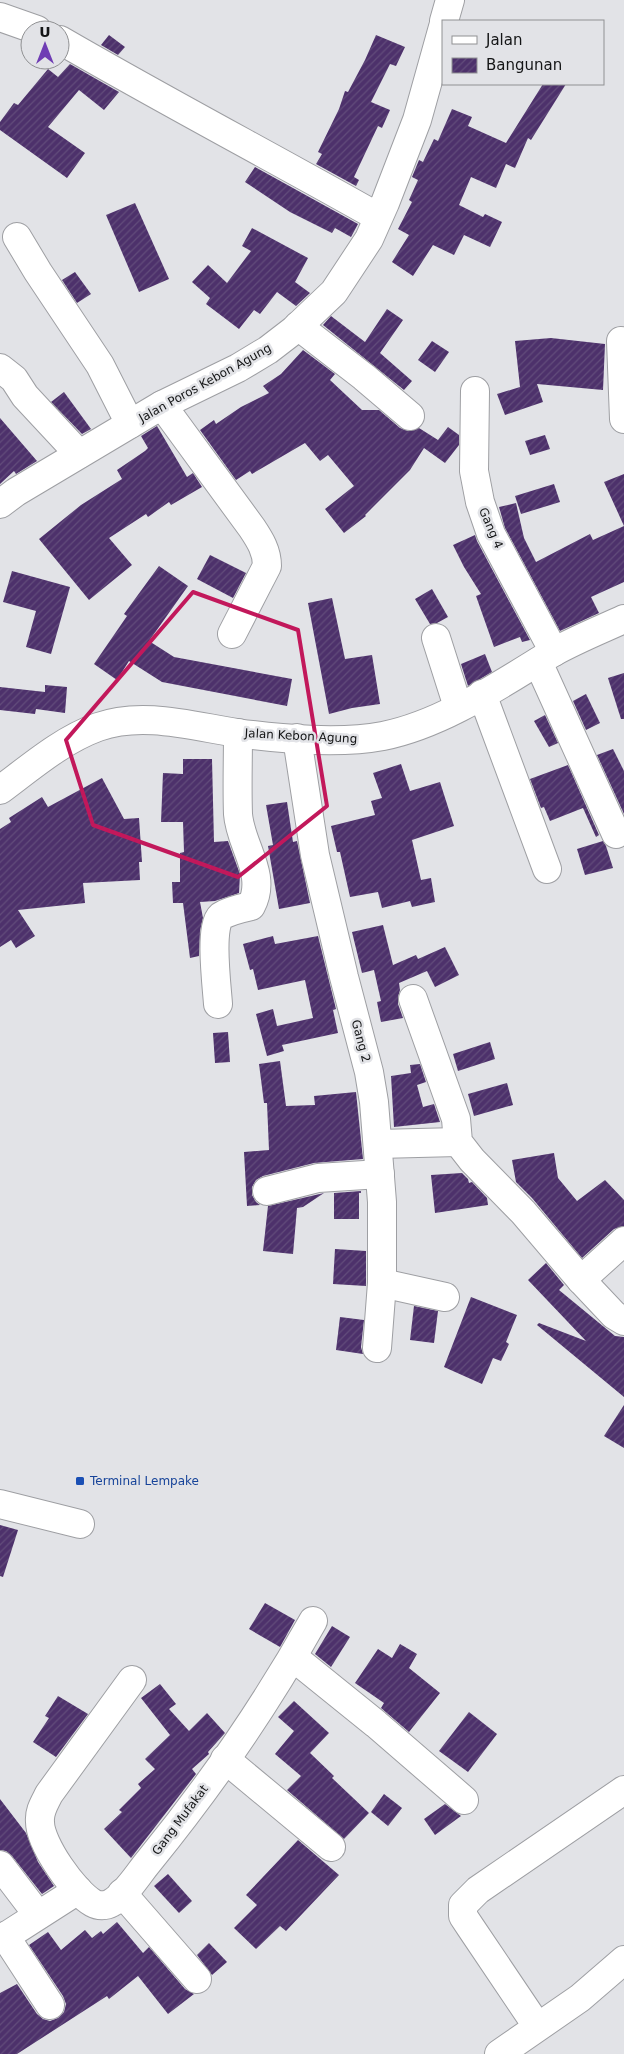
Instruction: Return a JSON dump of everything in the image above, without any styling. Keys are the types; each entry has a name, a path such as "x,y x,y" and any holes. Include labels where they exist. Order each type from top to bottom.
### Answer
{"main road":[{"path":"444,20 450,0"},
{"path":"0,17 20,24"},
{"name":"Jalan Poros Kebon Agung","path":"0,504 16,492 162,405 238,368 268,350 298,326 334,292 368,239 378,217 416,120 442,30"},
{"path":"70,46 171,105 249,144 378,217"},
{"path":"17,237 100,365 130,424"},
{"path":"298,326 364,377 410,416"},
{"path":"620,341 624,419"},
{"path":"0,368 14,379 25,396 79,454"},
{"name":"Gang 4","path":"475,391 474,472 480,502 491,534 546,657 616,834"},
{"path":"162,405 252,528 262,544 267,558 267,566 232,634"},
{"name":"Jalan Kebon Agung","path":"0,790 71,738 100,726 132,720 167,721 238,733 297,738 355,740 384,736 409,729 458,707 546,657 624,619"},
{"path":"436,638 458,707"},
{"path":"482,694 547,869"},
{"path":"218,1004 214,946 217,922 222,916 251,906 256,896 254,862 245,845 238,813 238,733"},
{"name":"Gang 2","path":"297,738 315,855 369,1072 378,1144 382,1202 382,1283 377,1348"},
{"path":"414,999 456,1119 458,1142 472,1160 523,1212 581,1280 614,1315 624,1321"},
{"path":"378,1144 458,1142"},
{"path":"267,1192 318,1178 380,1174"},
{"path":"581,1280 624,1241"},
{"path":"382,1283 445,1297"},
{"path":"0,1504 80,1524"},
{"name":"Gang Mufakat","path":"78,1890 93,1904 102,1906 111,1903 122,1893 160,1847 225,1759 260,1709 313,1621"},
{"path":"293,1657 376,1724 464,1800"},
{"path":"50,2005 3,1938 78,1890 45,1843 40,1824 41,1809 49,1794 132,1680"},
{"path":"225,1759 331,1847"},
{"path":"537,2026 463,1916 463,1905 478,1890 624,1790"},
{"path":"0,1864 38,1915"},
{"path":"122,1893 197,1979"},
{"path":"499,2054 580,1998 624,1960"},
{"path":"580,1998 624,1984"}],"highlighted area":[{"path":"193,592 298,630 327,806 238,877 93,825 66,740"}],"building":[{"path":"109,35 125,47 118,55 101,45"},
{"path":"376,35 405,47 396,66 390,64 371,102 390,110 382,128 378,126 354,177 359,180 356,186 316,164 322,154 318,152 339,109 345,91 348,92"},
{"path":"70,64 119,92 104,110 79,90 48,127 85,153 67,178 0,130 0,122 14,103 18,105 47,70 58,77 64,70 70,70"},
{"path":"542,85 565,85 531,140 528,138 515,168 506,164 496,188 471,177 459,205 483,217 485,214 502,222 490,247 464,235 454,255 433,245 413,276 392,262 409,235 398,229 412,202 409,200 418,180 412,177 419,160 423,162 434,139 438,141 452,109 472,117 468,126 506,143"},
{"path":"255,167 358,224 351,237 335,228 332,233 290,212 245,182"},
{"path":"135,203 169,279 139,292 106,215"},
{"path":"252,228 308,258 295,282 310,293 296,306 277,292 260,314 254,310 239,329 206,304 210,298 192,282 208,265 227,283 251,251 242,246"},
{"path":"75,272 91,294 77,303 62,280"},
{"path":"387,309 403,320 380,353 412,381 404,390 323,325 331,316 365,342"},
{"path":"551,338 605,344 603,390 537,384 543,402 505,415 497,394 520,387 515,341"},
{"path":"432,341 449,352 435,372 418,360"},
{"path":"303,350 335,374 330,380 362,410 379,410 400,428 408,431 419,428 438,440 448,427 459,435 459,445 445,463 424,448 410,470 366,516 344,533 325,509 354,486 328,455 320,461 305,443 252,474 250,471 236,480 200,430 214,420 216,424 241,407 269,393 263,386 281,374"},
{"path":"64,392 91,429 82,434 51,402"},
{"path":"0,418 37,461 16,474 14,471 0,484"},
{"path":"157,426 187,477 193,473 202,487 171,505 169,502 148,517 146,514 109,538 132,565 89,600 39,539 81,505 122,479 117,470 148,448 141,436"},
{"path":"545,435 550,449 530,455 525,441"},
{"path":"624,474 624,526 604,482"},
{"path":"554,484 560,502 521,514 515,496"},
{"path":"516,503 524,538 536,562 590,534 593,540 624,526 624,582 591,597 599,613 560,631 505,528 499,507"},
{"path":"475,535 530,640 522,642 520,637 494,647 476,596 481,594 453,545"},
{"path":"210,555 246,573 233,598 197,579"},
{"path":"159,566 188,586 149,641 174,657 292,679 287,706 162,682 129,661 117,680 94,664 127,616 124,614"},
{"path":"12,571 70,587 51,654 26,647 36,611 3,602"},
{"path":"432,589 448,617 437,623 430,624 415,599"},
{"path":"332,598 345,659 372,655 380,704 329,714 308,603"},
{"path":"485,654 492,672 468,686 461,664"},
{"path":"624,673 624,719 621,719 608,678"},
{"path":"45,685 67,687 65,713 36,709 35,714 0,710 0,687 45,692"},
{"path":"586,694 600,723 586,730 573,701"},
{"path":"545,715 558,743 549,747 534,721"},
{"path":"613,749 624,771 624,814 597,755"},
{"path":"183,759 212,759 214,842 228,841 240,874 239,893 215,901 200,902 203,918 200,931 199,956 190,958 183,903 173,903 172,882 180,882 180,853 184,852 183,822 161,822 163,773 183,774"},
{"path":"401,764 410,791 440,782 454,826 412,840 421,880 431,878 435,902 412,907 410,901 382,908 378,892 350,897 340,852 337,852 331,826 375,815 371,801 382,798 373,773"},
{"path":"568,765 599,835 596,837 583,808 550,821 544,807 541,808 530,779"},
{"path":"102,778 124,819 139,818 142,862 139,862 140,880 83,883 85,903 18,910 35,936 16,948 11,940 0,947 0,829 11,822 9,818 42,797 48,807"},
{"path":"287,802 293,842 297,841 310,903 279,909 268,846 273,845 266,805"},
{"path":"603,841 613,868 585,875 577,849"},
{"path":"383,925 393,965 416,955 418,959 445,947 459,975 435,987 427,971 399,983 398,1004 403,1018 381,1022 377,1002 381,1001 374,970 362,973 352,932"},
{"path":"273,936 275,944 318,936 336,1009 333,1010 338,1033 282,1045 284,1051 267,1056 256,1014 273,1009 277,1026 313,1018 305,980 258,990 253,969 250,970 243,944"},
{"path":"228,1032 230,1062 215,1063 213,1033"},
{"path":"490,1042 495,1059 458,1071 453,1054"},
{"path":"280,1061 286,1106 315,1105 314,1096 356,1092 363,1159 314,1163 263,1176 256,1180 252,1187 252,1195 260,1205 247,1206 244,1152 269,1150 267,1103 264,1103 259,1064"},
{"path":"420,1064 426,1082 417,1085 423,1107 434,1104 440,1122 394,1127 391,1076 411,1073 410,1065"},
{"path":"507,1083 513,1105 474,1116 468,1094"},
{"path":"554,1153 558,1178 577,1201 605,1180 624,1200 624,1226 614,1229 582,1258 532,1198 516,1182 512,1160"},
{"path":"462,1173 469,1183 472,1182 487,1198 488,1205 435,1213 431,1175"},
{"path":"361,1191 359,1193 359,1219 334,1219 334,1193"},
{"path":"324,1193 303,1207 297,1208 293,1254 263,1251 268,1206"},
{"path":"335,1249 366,1251 366,1286 333,1284"},
{"path":"546,1263 564,1285 559,1290 615,1336 624,1337 624,1397 537,1325 539,1323 586,1341 528,1280"},
{"path":"471,1297 517,1315 506,1342 509,1344 501,1361 493,1358 482,1384 444,1367"},
{"path":"414,1306 438,1311 434,1343 410,1340"},
{"path":"340,1317 364,1320 361,1347 363,1354 336,1350"},
{"path":"624,1405 624,1448 604,1436"},
{"path":"0,1525 18,1530 3,1577 0,1576"},
{"path":"265,1603 295,1620 280,1647 249,1629"},
{"path":"332,1626 350,1637 331,1667 315,1654"},
{"path":"400,1644 417,1654 409,1668 440,1693 409,1732 381,1708 384,1703 355,1683 378,1649 392,1658"},
{"path":"160,1684 176,1704 169,1709 189,1731 207,1713 225,1733 208,1752 209,1754 192,1769 196,1774 131,1858 104,1829 122,1812 119,1810 141,1788 138,1784 155,1769 145,1759 170,1735 141,1698"},
{"path":"58,1696 88,1714 56,1757 33,1742 49,1718 45,1716"},
{"path":"294,1701 329,1733 310,1753 334,1776 332,1778 369,1813 344,1839 287,1790 301,1776 275,1754 294,1731 278,1717"},
{"path":"469,1712 497,1734 468,1772 439,1751"},
{"path":"384,1794 402,1808 388,1826 371,1812"},
{"path":"0,1799 26,1833 38,1862 54,1886 42,1894 12,1856 6,1851 0,1850"},
{"path":"445,1804 461,1816 435,1835 424,1819"},
{"path":"298,1840 339,1875 286,1931 280,1926 256,1949 234,1928 257,1905 246,1895"},
{"path":"168,1874 192,1901 179,1913 154,1886"},
{"path":"117,1922 143,1953 149,1947 185,1989 194,1994 168,2014 138,1976 109,1999 107,1996 17,2054 0,2054 0,1993 17,1984 37,2014 43,2019 50,2021 58,2018 64,2012 66,2004 63,1996 29,1945 48,1932 61,1950 85,1930 92,1938 101,1931 103,1934"},
{"path":"209,1943 227,1962 212,1975 197,1955"}],"place":[{"name":"Terminal Lempake","path":"80,1481"}]}
